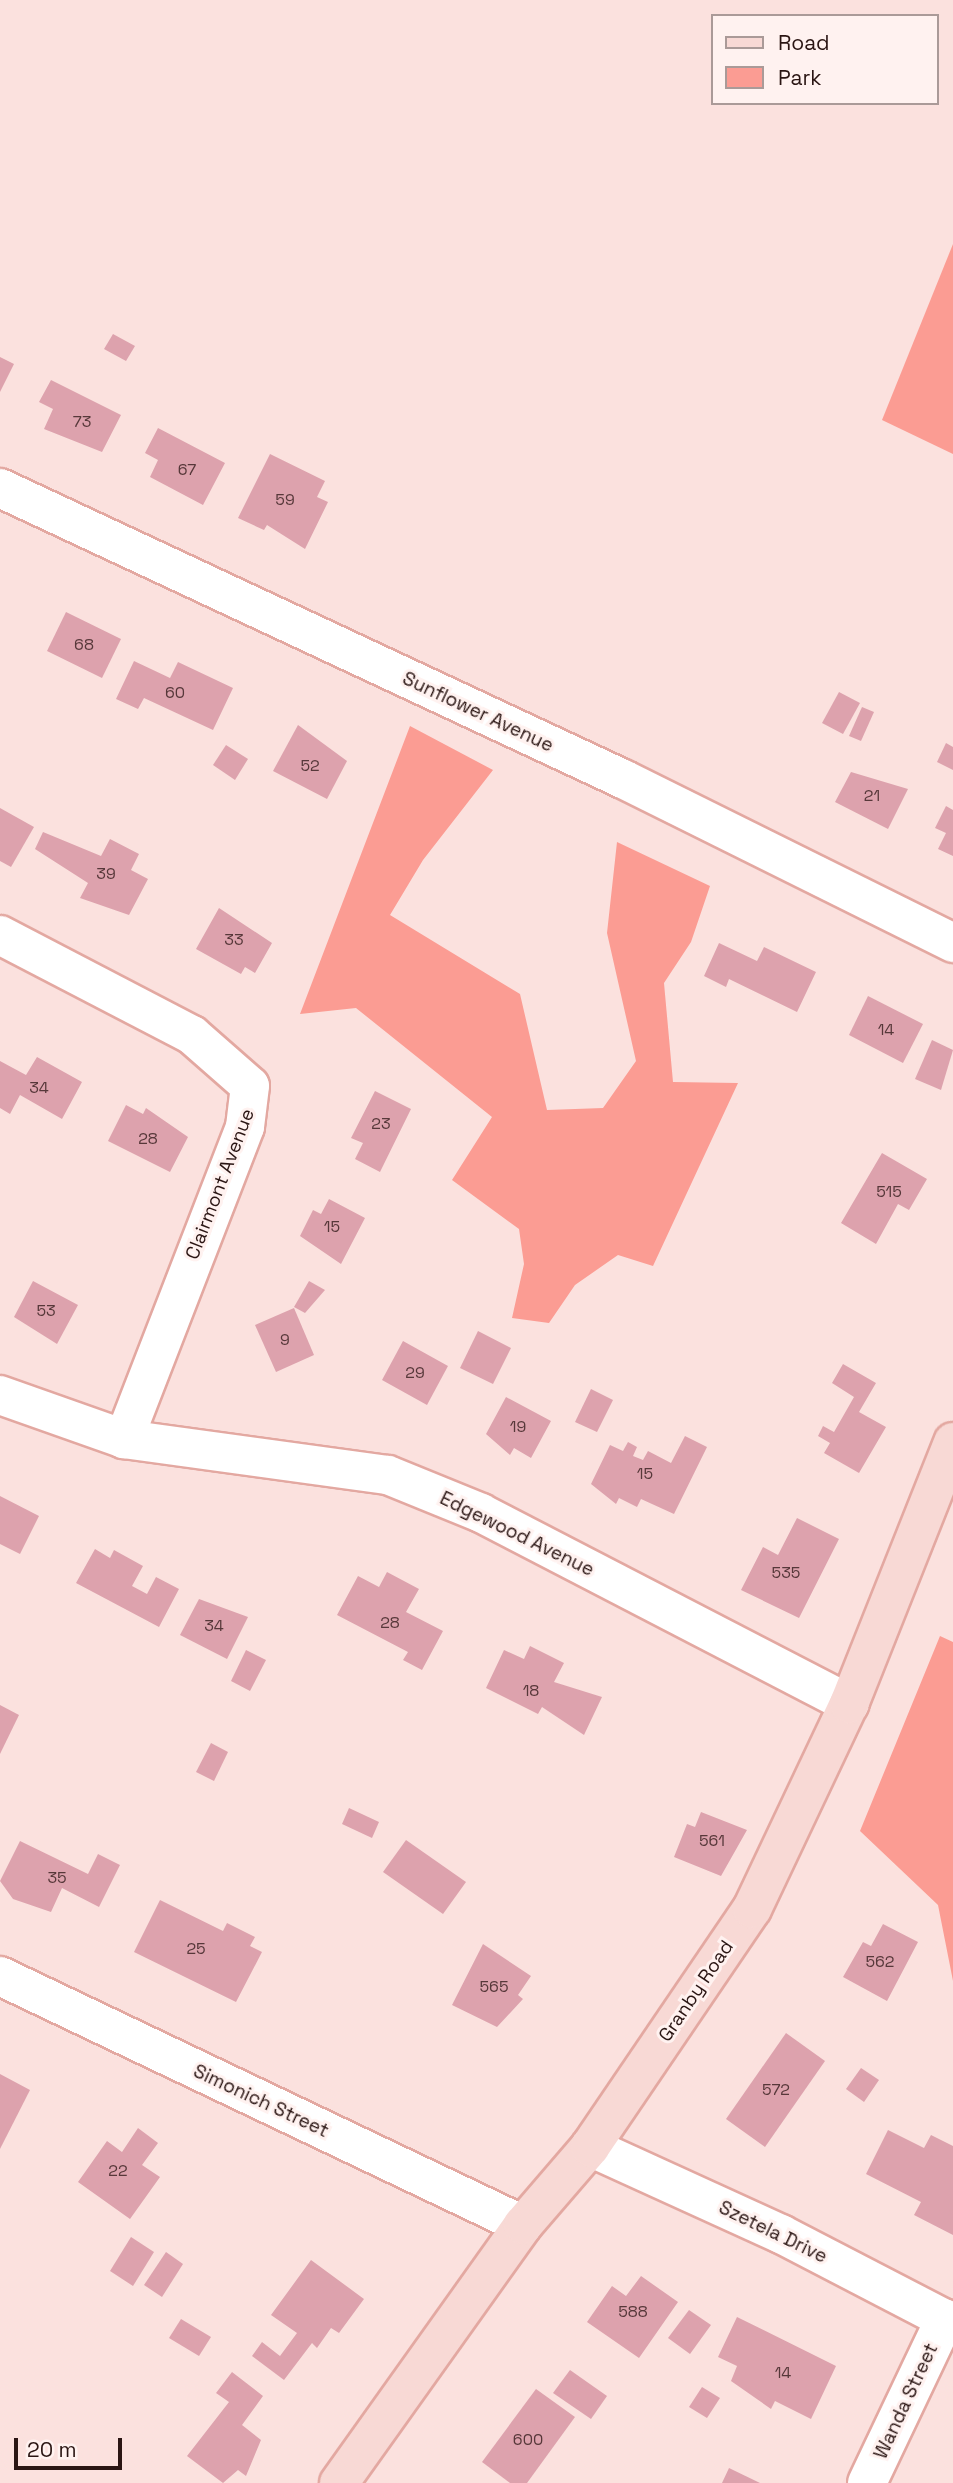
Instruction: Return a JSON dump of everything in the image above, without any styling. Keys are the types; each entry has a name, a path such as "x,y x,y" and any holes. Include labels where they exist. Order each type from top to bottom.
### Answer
{"main road":[{"name":"Granby Road","path":"339,2483 523,2225 590,2147 752,1909 849,1704 953,1442"}],"street":[{"name":"Sunflower Avenue","path":"0,488 623,779 953,943"},
{"name":"Clairmont Avenue","path":"0,935 192,1035 250,1086 244,1127 124,1438"},
{"name":"Edgewood Avenue","path":"0,1395 124,1438 388,1475 481,1513 849,1704"},
{"name":"Simonich Street","path":"0,1976 523,2225"},
{"name":"Szetela Drive","path":"590,2147 781,2234 949,2321"},
{"name":"Wanda Street","path":"867,2483 949,2321"}],"green space":[{"path":"953,244 953,454 882,420"},
{"path":"410,726 493,770 423,860 390,915 520,994 547,1110 603,1108 636,1061 607,933 617,842 710,886 691,942 664,983 673,1082 738,1083 653,1266 618,1255 575,1285 549,1323 512,1318 524,1264 519,1229 452,1180 492,1117 356,1008 300,1014"},
{"path":"940,1636 953,1642 953,1981 938,1905 860,1831"}],"building":[{"path":"113,334 135,346 126,361 104,349"},
{"path":"0,357 14,364 0,392"},
{"path":"51,380 121,415 102,452 44,429 53,409 39,402"},
{"path":"158,428 225,463 203,505 150,477 158,460 145,453"},
{"path":"270,454 325,481 317,497 328,502 305,549 267,525 264,530 238,518"},
{"path":"66,612 121,639 102,678 47,651"},
{"path":"134,661 170,678 178,662 233,688 213,730 144,698 138,709 116,699"},
{"path":"839,692 860,703 843,734 822,723"},
{"path":"862,707 874,712 861,741 849,736"},
{"path":"298,725 347,761 327,799 273,771"},
{"path":"946,743 953,747 953,770 937,762"},
{"path":"226,745 248,759 235,780 213,765"},
{"path":"851,772 908,789 888,829 835,802"},
{"path":"946,806 953,810 953,856 938,849 946,833 935,828"},
{"path":"0,808 34,827 11,867 0,861"},
{"path":"43,832 101,856 110,839 139,854 131,870 148,879 129,915 80,898 88,883 35,849"},
{"path":"219,908 272,943 255,973 245,967 241,974 196,949"},
{"path":"719,943 757,961 764,947 816,972 797,1012 729,979 726,987 704,976"},
{"path":"868,996 923,1024 903,1063 849,1035"},
{"path":"932,1040 953,1050 941,1090 915,1079"},
{"path":"37,1057 82,1082 62,1119 20,1095 10,1114 0,1108 0,1061 26,1075"},
{"path":"375,1091 411,1109 380,1172 355,1159 363,1143 351,1138"},
{"path":"126,1105 143,1114 146,1108 188,1137 170,1172 108,1141"},
{"path":"882,1153 927,1179 909,1210 898,1204 876,1244 841,1223"},
{"path":"329,1199 365,1218 341,1264 300,1236 313,1210 321,1214"},
{"path":"33,1281 78,1305 57,1344 14,1317"},
{"path":"309,1281 325,1290 305,1313 294,1307"},
{"path":"294,1308 314,1355 276,1372 255,1325"},
{"path":"478,1331 511,1348 493,1384 460,1368"},
{"path":"403,1341 448,1366 427,1405 382,1380"},
{"path":"843,1364 876,1383 859,1412 886,1427 859,1473 824,1453 830,1443 818,1436 823,1426 834,1432 854,1397 832,1383"},
{"path":"591,1389 613,1400 597,1432 575,1422"},
{"path":"506,1397 551,1421 531,1458 514,1448 510,1455 486,1434"},
{"path":"685,1436 707,1447 674,1514 641,1499 637,1507 619,1498 616,1504 591,1484 610,1445 623,1451 628,1442 637,1447 633,1456 643,1460 648,1451 671,1463"},
{"path":"0,1496 39,1516 20,1554 0,1544"},
{"path":"797,1518 839,1539 799,1618 741,1590 763,1547 778,1555"},
{"path":"95,1549 110,1558 114,1550 143,1566 132,1586 147,1594 156,1577 179,1589 159,1627 76,1583"},
{"path":"387,1572 419,1589 406,1612 443,1631 422,1670 403,1660 408,1652 337,1615 358,1576 379,1587"},
{"path":"199,1599 248,1617 227,1659 180,1635"},
{"path":"530,1646 564,1663 554,1682 602,1697 584,1735 542,1707 538,1714 486,1688 504,1650 524,1659"},
{"path":"246,1650 266,1660 250,1691 231,1681"},
{"path":"0,1705 19,1715 0,1754"},
{"path":"211,1743 228,1752 214,1781 196,1772"},
{"path":"349,1808 379,1822 372,1838 342,1824"},
{"path":"701,1812 747,1830 721,1876 674,1857 687,1824 695,1827"},
{"path":"406,1840 466,1882 443,1914 383,1872"},
{"path":"20,1841 88,1874 98,1854 120,1865 99,1907 62,1888 51,1912 13,1899 0,1881"},
{"path":"160,1900 223,1931 227,1923 255,1937 250,1946 262,1952 236,2002 134,1952"},
{"path":"883,1924 918,1942 887,2001 843,1977 863,1942 871,1946"},
{"path":"483,1944 531,1976 518,1995 523,1999 497,2027 452,2005"},
{"path":"786,2033 825,2061 765,2147 726,2119"},
{"path":"861,2068 879,2080 864,2102 846,2089"},
{"path":"0,2074 30,2090 0,2149"},
{"path":"138,2128 158,2143 142,2165 160,2177 130,2219 78,2182 107,2141 122,2152"},
{"path":"888,2130 924,2148 931,2135 953,2146 953,2235 914,2215 921,2202 866,2174"},
{"path":"131,2237 154,2252 133,2286 110,2271"},
{"path":"166,2252 183,2264 162,2297 144,2285"},
{"path":"311,2260 364,2299 339,2333 331,2328 317,2348 312,2343 284,2380 252,2356 262,2342 280,2356 297,2333 271,2315"},
{"path":"641,2276 678,2302 639,2358 587,2322 612,2286 626,2296"},
{"path":"689,2310 711,2325 690,2354 668,2338"},
{"path":"737,2317 836,2366 811,2419 775,2401 771,2409 731,2381 737,2366 718,2357"},
{"path":"181,2319 211,2337 199,2356 169,2338"},
{"path":"570,2370 607,2396 591,2419 553,2393"},
{"path":"232,2372 263,2396 242,2425 261,2440 246,2476 238,2470 223,2483 187,2456 229,2402 216,2393"},
{"path":"702,2387 720,2398 707,2418 689,2407"},
{"path":"536,2389 575,2417 527,2483 510,2483 482,2462"},
{"path":"729,2468 760,2483 722,2483"}]}
